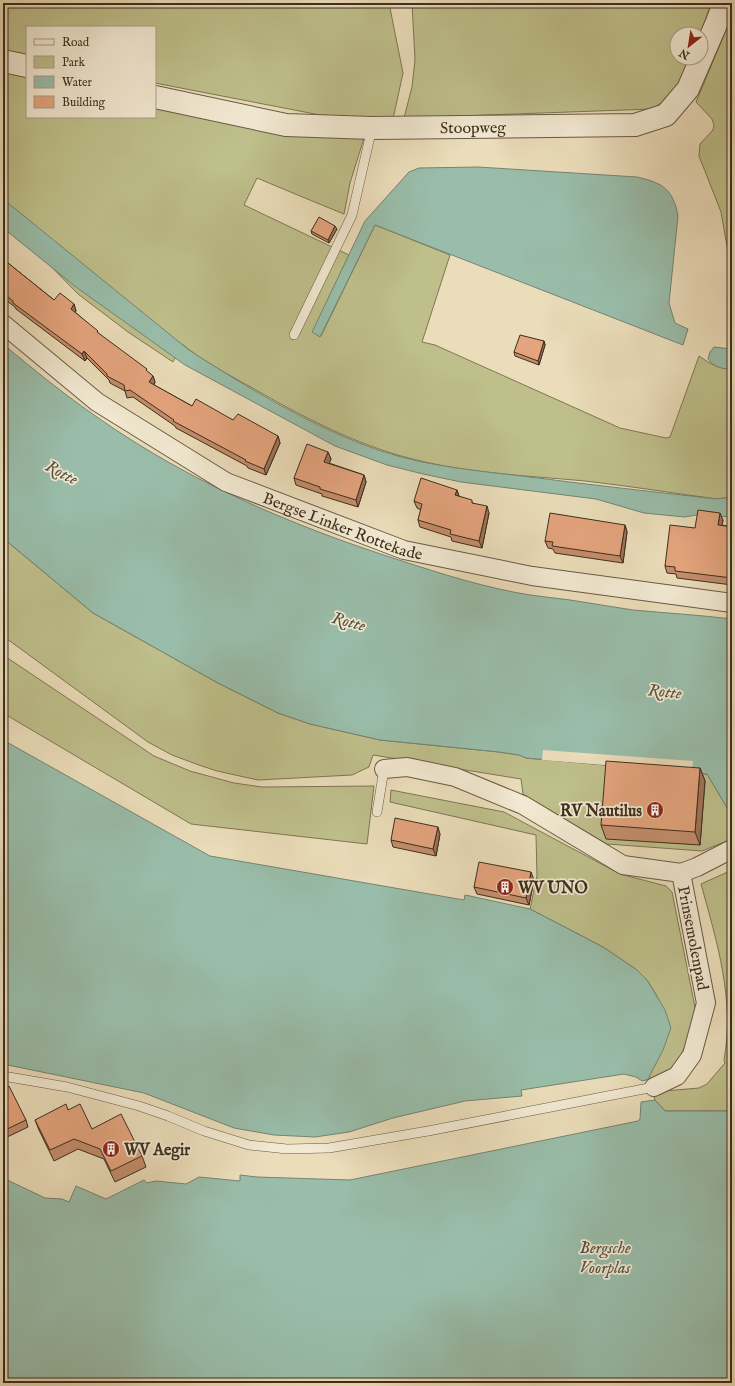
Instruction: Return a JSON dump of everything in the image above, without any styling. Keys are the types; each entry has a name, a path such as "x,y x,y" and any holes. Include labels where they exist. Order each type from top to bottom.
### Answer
{"street":[{"name":"Stoopweg","path":"156,97 286,125 372,128 635,125 666,115 688,89 724,3"},
{"path":"3,61 26,66"},
{"name":"Bergse Linker Rottekade","path":"3,324 97,402 226,482 404,550 532,576 732,603"},
{"name":"Prinsemolenpad","path":"384,769 408,767 454,777 523,805 623,865 681,873 706,1003 692,1055 677,1076 646,1089"},
{"path":"681,873 697,867 732,848"}],"lane":[{"path":"294,335 352,215 372,128"},
{"path":"377,812 384,769"},
{"path":"3,1076 67,1087 139,1106 204,1131 249,1145 287,1149 329,1148 646,1089"}],"green space":[{"path":"3,3 389,3 403,73 393,119 320,115 156,83 156,26 26,26 26,58 3,53"},
{"path":"412,3 711,3 704,26 669,26 669,66 686,66 677,87 664,101 652,109 404,118 412,87 415,60"},
{"path":"729,23 732,24 732,275 721,212 699,156 700,144 713,130 714,125 712,119 696,102"},
{"path":"3,72 26,76 26,118 156,118 156,101 364,138 350,183 344,214 257,178 244,205 349,255 313,332 321,336 375,225 450,255 422,342 435,345 620,428 666,438 670,437 699,356 718,367 732,369 732,497 717,499 585,481 464,469 425,462 381,450 359,442 317,423 276,401 199,357 182,344 173,362 128,332 78,294 3,217"},
{"path":"3,538 93,613 218,683 278,713 310,724 380,740 499,752 519,755 526,758 707,774 732,816 732,839 702,851 607,844 523,794 521,779 373,755 369,767 352,775 258,780 217,771 172,755 148,742 3,636"},
{"path":"3,655 154,756 190,771 234,783 262,787 374,786 367,844 191,824 3,713"},
{"path":"391,790 504,812 620,874 666,886 672,892 695,1007 690,1037 674,1069 650,1079 649,1077 657,996 647,980 637,970 603,947 530,909 537,876 536,835 390,802"},
{"path":"732,870 732,1111 665,1111 655,1100 653,1092 699,1088 707,1084 725,1063 724,1060 727,1038 726,993 718,949 701,884"}],"water":[{"path":"478,167 637,177 654,182 670,193 678,216 669,303 675,323 688,329 683,345 375,225 320,337 312,332 365,221 409,172 419,168"},
{"path":"3,199 189,350 282,406 356,442 381,451 436,465 717,499 732,497 732,517 696,515 685,517 644,513 596,499 461,482 387,465 335,446 185,365 76,287 3,228"},
{"name":"Rotte","path":"3,344 85,409 168,462 205,482 281,517 359,547 481,585 514,592 633,610 732,619 732,816 707,774 526,758 519,755 499,752 380,740 310,724 278,713 218,683 93,613 3,538"},
{"path":"714,347 732,349 732,369 718,367 708,359 710,352"},
{"path":"3,740 210,856 464,900 465,895 530,909 603,947 637,970 647,980 665,1010 671,1028 663,1050 649,1077 650,1079 642,1081 636,1077 624,1074 521,1090 522,1096 465,1101 393,1118 349,1132 315,1137 274,1135 234,1128 144,1093 3,1064"},
{"name":"Bergsche Voorplas","path":"655,1100 665,1111 732,1111 732,1383 3,1383 3,1178 45,1198 62,1199 69,1202 76,1186 106,1199 144,1180 147,1183 156,1181 186,1184 199,1177 240,1181 240,1175 257,1177 350,1180 638,1121 640,1119 641,1102"}],"pier":[{"path":"543,750 693,761 692,772 542,760"}],"building":[{"path":"319,217 335,226 328,240 311,231"},
{"path":"3,259 54,300 60,293 74,304 71,309 98,331 97,332 147,369 146,370 153,376 149,382 192,406 196,399 233,420 238,414 278,436 264,469 245,461 246,460 173,421 174,420 130,390 125,391 124,385 107,376 107,374 84,351 82,354 13,303 13,301 3,293"},
{"path":"520,335 544,341 538,361 514,352"},
{"path":"307,444 328,452 324,462 364,475 356,500 320,489 320,487 294,478"},
{"path":"421,478 457,490 455,495 472,500 472,503 487,506 479,541 450,534 451,530 418,520 422,504 414,501"},
{"path":"698,510 720,513 718,525 732,527 732,578 675,571 675,567 665,566 670,525 695,528"},
{"path":"550,513 625,525 620,556 552,546 553,542 545,541"},
{"name":"RV Nautilus","path":"606,761 700,768 695,832 601,825"},
{"path":"395,818 438,827 433,849 391,840"},
{"name":"WV UNO","path":"479,862 531,872 526,898 474,887"},
{"path":"9,1086 26,1120 3,1131 3,1089"},
{"name":"WV Aegir","path":"66,1104 68,1110 80,1104 92,1129 121,1114 142,1156 111,1171 100,1149 74,1139 50,1150 35,1120"}],"place":[{"name":"RV Nautilus","path":"655,810"},
{"name":"WV UNO","path":"505,887"},
{"name":"WV Aegir","path":"111,1149"}]}
